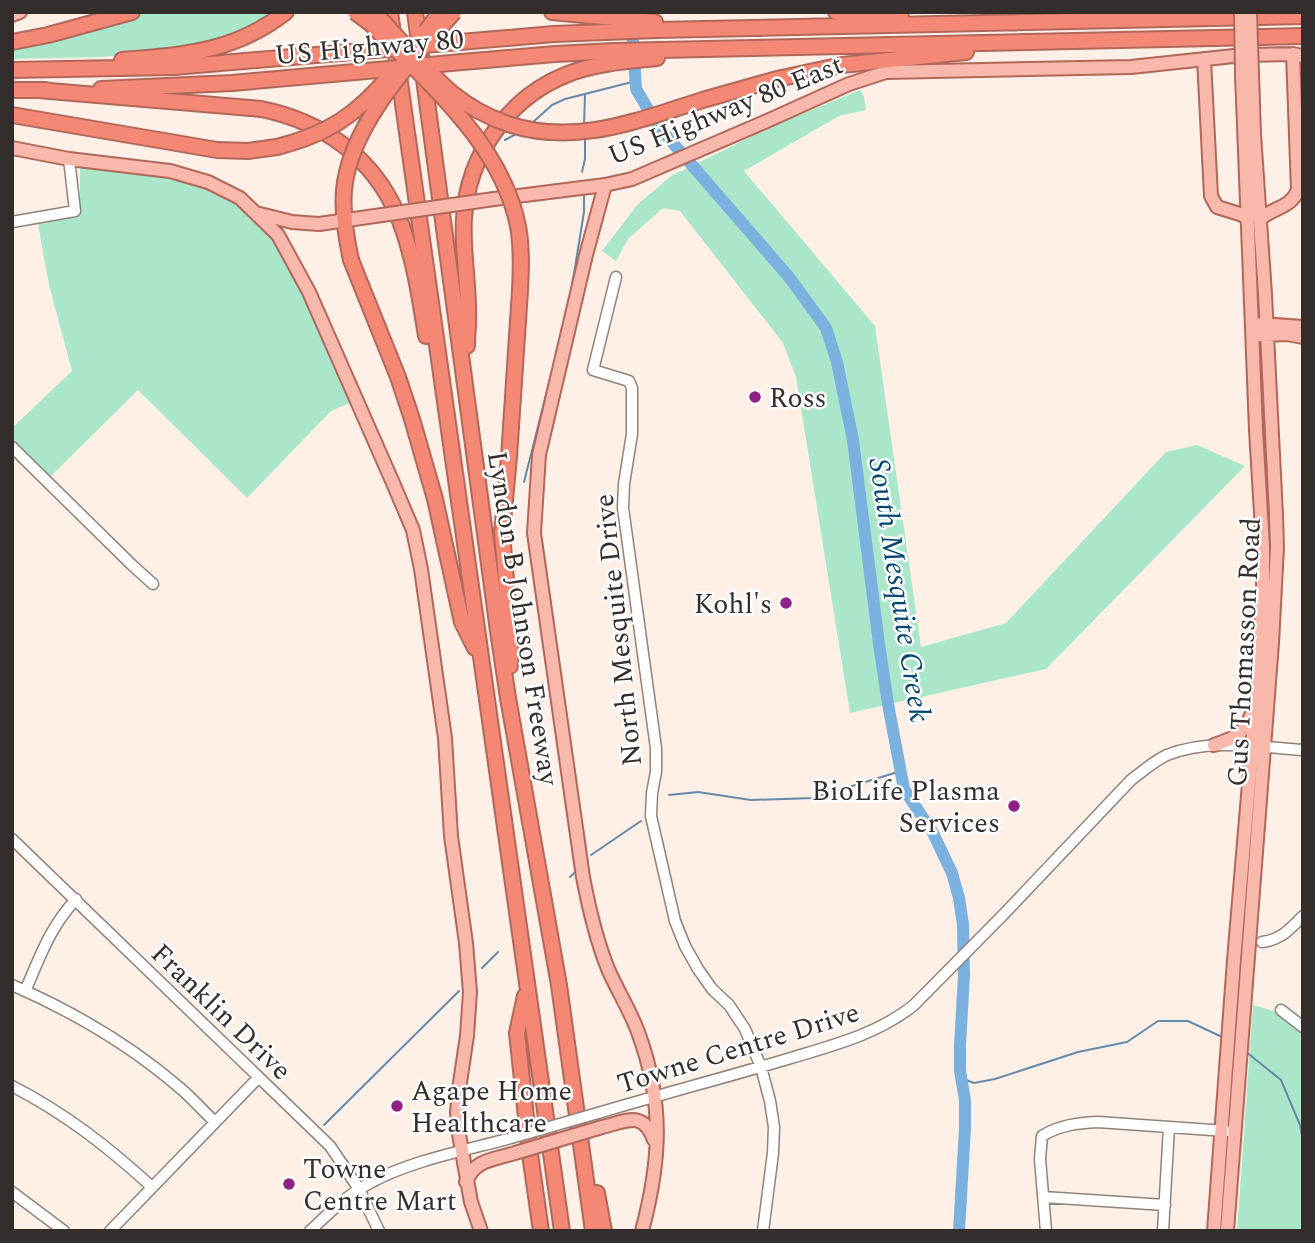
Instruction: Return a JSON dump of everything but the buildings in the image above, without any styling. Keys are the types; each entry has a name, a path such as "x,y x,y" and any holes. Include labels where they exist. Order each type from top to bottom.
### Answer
{"highway":[{"path":"12,42 132,12"},
{"path":"51,70 75,64 215,48 254,34 286,12"},
{"path":"355,12 468,124 506,186 518,226 520,291 502,533 511,639 508,698"},
{"path":"374,12 454,94 490,118 540,132 567,134 620,125 777,79 842,65 921,55 1021,49 1068,41"},
{"name":"Lyndon B Johnson Freeway","path":"390,12 562,1231"},
{"name":"Lyndon B Johnson Freeway","path":"415,12 508,698 559,985 593,1231"},
{"path":"12,115 217,150 248,151 277,147 314,136 340,122 364,104 440,12"},
{"path":"454,12 400,77 361,133 351,158 344,189 344,231 351,260 412,419 435,499 462,622 481,658"},
{"path":"552,12 606,25 708,29 1237,15 1303,16"},
{"path":"836,12 891,15 938,24"},
{"name":"US Highway 80","path":"12,70 174,67 460,42 606,25"},
{"path":"12,36 63,31"},
{"path":"465,382 468,310 464,218 472,178 489,139 503,121 533,93 569,74 613,57 657,54 721,55 767,48 1303,36"},
{"name":"US Highway 80","path":"12,90 232,83 555,54 613,57"},
{"path":"38,90 278,112 309,123 345,146 373,175 398,218 410,257 430,364 452,457"},
{"path":"559,985 604,1231"},
{"path":"527,987 517,1033 541,1231"}],"main road":[{"path":"12,15 20,12"},
{"path":"1247,74 1251,12"},
{"path":"1237,15 1247,74"},
{"name":"US Highway 80 East","path":"12,148 69,159 192,176 225,189 255,212 292,222 319,223 605,185 632,179 849,84 886,72 1131,67 1243,55 1298,55"},
{"path":"1204,58 1211,196 1217,207 1254,220 1286,205 1296,195 1299,184 1298,55"},
{"name":"Gus Thomasson Road","path":"1247,74 1254,220 1256,430 1270,547"},
{"name":"Lyndon B Johnson Freeway","path":"605,185 539,455 534,533 589,912 609,971 637,1029 656,1096 655,1174 642,1231"},
{"path":"1222,209 1236,207 1252,194 1286,205"},
{"path":"255,212 278,235 309,292 413,530 445,738 451,836 469,967 469,1015 457,1112 466,1182 481,1231"},
{"name":"Gus Thomasson Road","path":"1227,1231 1227,1067 1258,747 1270,547 1267,329 1254,246"},
{"path":"1253,330 1303,327"},
{"path":"1267,329 1303,337"},
{"name":"Gus Thomasson Road","path":"1258,747 1256,703 1266,643"},
{"path":"1214,745 1233,739 1244,729 1256,703"},
{"name":"Gus Thomasson Road","path":"1214,1231 1228,1131 1239,1077 1246,892"},
{"path":"466,1182 470,1172 481,1164 602,1127 636,1120 650,1129 657,1147"}],"street":[{"path":"12,222 75,211 69,159"},
{"name":"North Mesquite Drive","path":"616,277 593,370 629,382 632,388 632,434 623,508 656,748 651,816 675,922 681,936 698,969 712,989 729,1005 745,1029 761,1067 774,1127 773,1159 763,1231"},
{"path":"12,447 153,584"},
{"name":"Towne Centre Drive","path":"310,1231 359,1189 389,1173 715,1081 876,1030 914,1005 1131,780 1150,765 1167,755 1214,745 1303,750"},
{"name":"Franklin Drive","path":"12,839 330,1146 359,1189 379,1231"},
{"path":"25,991 49,935 76,899"},
{"path":"1262,942 1284,936 1303,916"},
{"path":"12,985 77,1015 139,1055 182,1089 215,1122"},
{"path":"1281,1010 1303,1027"},
{"path":"110,1231 258,1078"},
{"path":"12,1086 63,1114 115,1153 152,1187"},
{"path":"1046,1231 1040,1159 1042,1136 1050,1130 1077,1123 1098,1122 1228,1131"},
{"path":"1163,1231 1169,1127"},
{"path":"12,1192 64,1231"},
{"path":"1043,1197 1165,1205"}],"green space":[{"path":"143,12 279,12 236,37 177,50 101,57 12,59 12,46 112,23"},
{"path":"860,90 866,110 839,116 744,171 875,326 921,647 1006,623 1166,452 1197,445 1245,466 1046,669 850,713 796,377 783,343 680,211 663,208 628,239 616,261 602,251 638,204 671,176 773,126"},
{"path":"83,166 168,176 195,184 233,203 256,219 272,236 294,271 352,402 331,411 247,498 138,390 50,477 12,440 12,428 72,371 49,285 38,224 80,216 80,169"},
{"path":"1253,1005 1277,1012 1303,1031 1303,1231 1237,1231"}],"waterway":[{"name":"South Mesquite Creek","path":"631,12 636,89 658,126 789,277 826,328 837,362 853,440 879,644 904,789 933,833 952,873 963,925 960,1071 965,1100 965,1128 959,1231"},
{"path":"532,123 552,105 565,99 636,81"},
{"path":"584,126 585,94"},
{"path":"505,140 516,134"},
{"path":"582,172 585,138"},
{"path":"570,298 584,212 584,193"},
{"path":"524,482 552,371"},
{"path":"669,795 698,792 751,800 813,798 901,771"},
{"path":"591,855 641,821"},
{"path":"570,877 574,873"},
{"path":"482,968 498,952"},
{"path":"324,1125 459,991"},
{"path":"960,1071 966,1080 974,1083 995,1079 1078,1052 1127,1042 1158,1021 1188,1021 1222,1037"},
{"path":"1245,1051 1281,1080 1300,1125 1303,1141"}],"place":[{"name":"Ross","path":"755,397"},
{"name":"Kohl's","path":"786,603"},
{"name":"BioLife Plasma Services","path":"1014,806"},
{"name":"Agape Home Healthcare","path":"397,1106"},
{"name":"Towne Centre Mart","path":"289,1184"}]}
